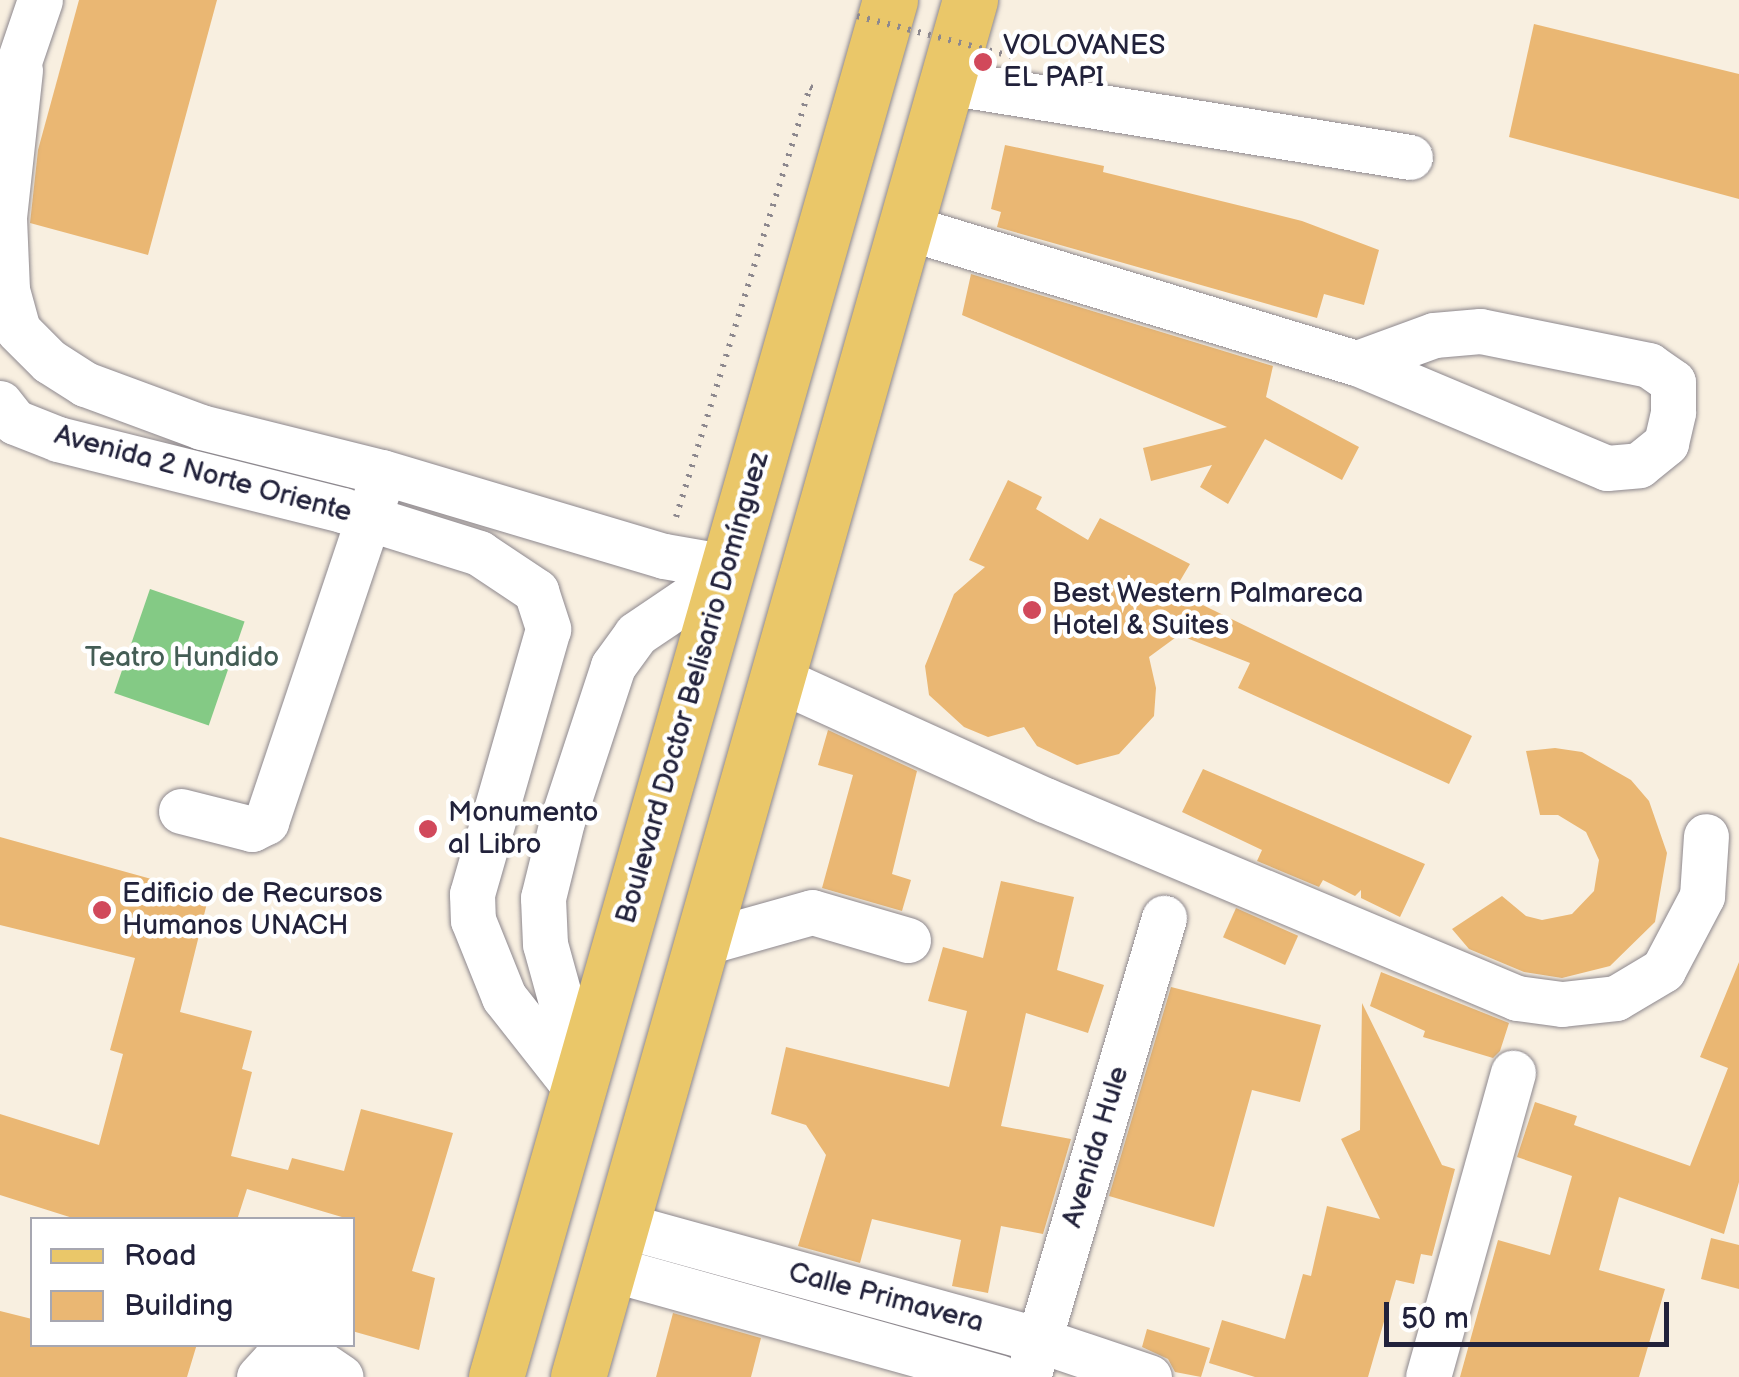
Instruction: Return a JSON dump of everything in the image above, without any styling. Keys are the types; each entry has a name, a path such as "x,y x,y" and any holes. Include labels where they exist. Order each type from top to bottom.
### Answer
{"main road":[{"path":"578,1377 776,678 893,283 970,0"},
{"name":"Boulevard Doctor Belisario Domínguez","path":"496,1377 816,264 874,8"},
{"path":"816,264 893,283"}],"street":[{"name":"Avenida 2 Norte Oriente","path":"40,0 10,90 4,218 7,290 18,330 86,384 202,428 382,472 725,571"},
{"path":"947,82 1410,157"},
{"path":"908,228 1357,363 1607,468 1638,465 1666,442 1673,412 1672,382 1649,366 1480,331 1434,334 1357,363"},
{"name":"Avenida 2 Norte Oriente","path":"5,414 58,438 370,518 382,472"},
{"path":"181,811 252,829 266,822 370,518 479,553 536,591 548,629 472,894 474,920 504,996 583,1072"},
{"path":"583,1072 545,944 543,898 562,821 613,666 636,634 725,571"},
{"path":"776,678 1045,800 1517,998 1562,1004 1616,998 1662,970 1702,896 1706,836"},
{"path":"702,943 812,912 908,940"},
{"name":"Avenida Hule","path":"1033,1358 1164,918"},
{"path":"1428,1377 1512,1074"},
{"name":"Calle Primavera","path":"615,1247 1033,1358 1149,1377"},
{"name":"Calle Primavera","path":"615,1247 999,1377"},
{"path":"259,1377 274,1362 314,1359 341,1377"}],"path":[{"path":"874,8 1011,56"},
{"path":"664,556 810,88"}],"green space":[{"name":"Teatro Hundido","path":"150,589 245,622 209,726 114,693"}],"building":[{"path":"79,0 217,0 148,255 30,223 38,150"},
{"path":"1534,24 1739,74 1739,199 1509,137"},
{"path":"1005,145 1104,166 1103,172 1302,221 1379,250 1364,305 1324,294 1317,318 997,227 1001,212 991,209"},
{"path":"971,274 1273,366 1266,397 1359,447 1342,480 1265,439 1228,504 1200,487 1212,465 1151,481 1143,448 1227,427 962,315"},
{"path":"1008,480 1042,497 1036,509 1088,540 1100,518 1190,564 1174,591 1472,736 1449,784 1238,688 1250,663 1179,635 1149,657 1156,688 1154,716 1119,754 1077,765 1037,746 1024,727 988,737 964,727 929,695 925,666 954,594 985,567 969,560"},
{"path":"828,730 917,771 892,874 911,880 902,911 822,888 853,775 818,765"},
{"path":"1555,748 1582,752 1631,780 1649,801 1667,853 1655,922 1610,966 1562,978 1524,972 1469,949 1452,929 1502,896 1526,916 1542,920 1572,914 1594,891 1599,860 1586,832 1558,815 1540,815 1526,751"},
{"path":"1203,769 1425,864 1400,917 1361,898 1361,890 1355,896 1323,880 1319,887 1257,861 1262,850 1182,812"},
{"path":"0,837 209,895 180,1012 252,1031 242,1069 252,1072 231,1156 288,1170 292,1158 344,1171 361,1109 453,1133 412,1271 435,1278 419,1350 355,1332 355,1217 342,1217 247,1189 238,1217 70,1217 0,1195 0,1114 99,1145 123,1054 110,1050 135,958 0,925"},
{"path":"1001,881 1074,897 1057,970 1104,985 1088,1033 1026,1013 1001,1126 1071,1139 1043,1234 1001,1226 988,1293 952,1286 961,1240 872,1219 860,1263 798,1246 826,1155 806,1125 771,1114 786,1047 949,1087 967,1011 928,1001 943,947 983,958"},
{"path":"1236,908 1298,936 1285,965 1223,937"},
{"path":"1739,962 1739,1182 1724,1234 1619,1197 1599,1270 1665,1289 1639,1377 1460,1377 1498,1240 1550,1255 1572,1176 1517,1157 1535,1102 1577,1116 1574,1125 1690,1166 1728,1068 1700,1057"},
{"path":"1381,972 1509,1023 1500,1051 1493,1058 1423,1037 1425,1031 1370,1006"},
{"path":"1171,987 1321,1025 1300,1102 1252,1090 1214,1227 1109,1196"},
{"path":"1362,1003 1442,1165 1455,1169 1432,1256 1421,1254 1414,1284 1396,1280 1368,1377 1255,1377 1209,1363 1222,1320 1285,1339 1303,1274 1311,1276 1327,1206 1380,1219 1341,1139 1360,1130"},
{"path":"1711,1238 1739,1245 1739,1289 1701,1279"},
{"path":"0,1311 30,1318 30,1347 196,1347 187,1377 0,1377"},
{"path":"673,1313 761,1338 751,1377 656,1377"},
{"path":"1147,1329 1210,1348 1201,1377 1175,1372 1168,1359 1142,1347"}],"place":[{"name":"VOLOVANES EL PAPI","path":"983,62"},
{"name":"Best Western Palmareca Hotel & Suites","path":"1032,610"},
{"name":"Monumento al Libro","path":"428,829"},
{"name":"Edificio de Recursos Humanos UNACH","path":"102,910"}]}
